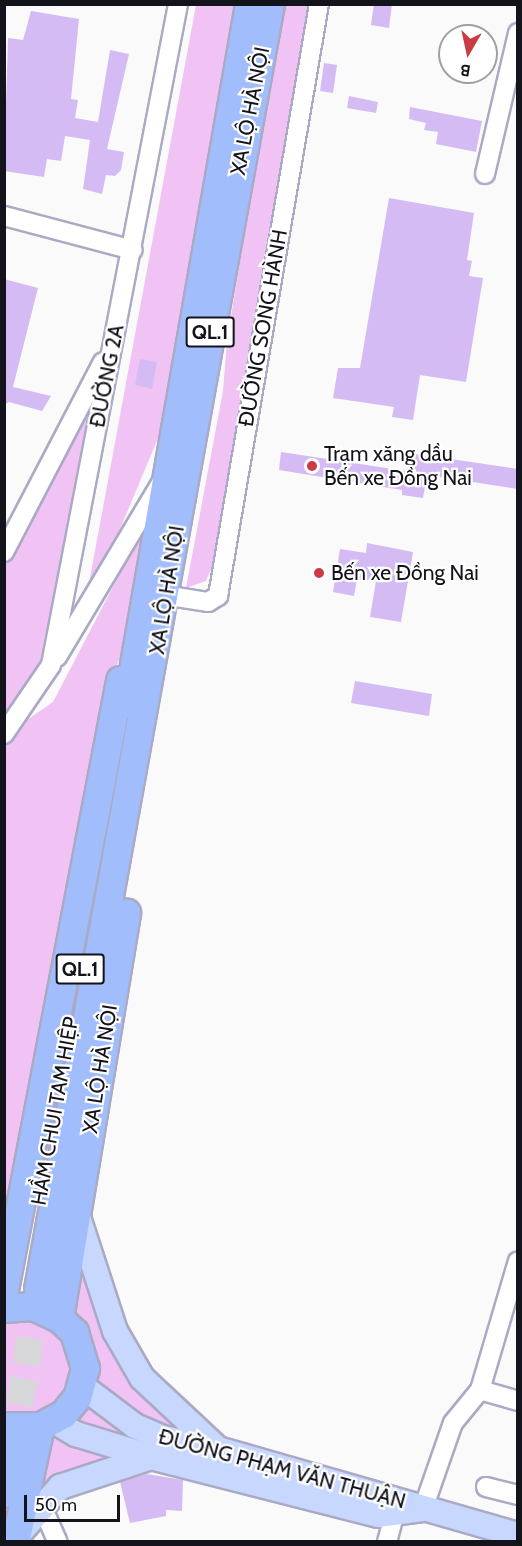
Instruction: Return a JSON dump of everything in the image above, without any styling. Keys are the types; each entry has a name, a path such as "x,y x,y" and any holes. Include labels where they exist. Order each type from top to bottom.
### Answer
{"highway":[{"name":"XA LỘ HÀ NỘI","path":"59,1318 161,699 145,656 164,479 249,4"},
{"name":"XA LỘ HÀ NỘI","path":"22,1289 10,1233 114,704 123,668 145,656 164,595 270,4"},
{"name":"HẦM CHUI TAM HIỆP","path":"22,1289 145,656"},
{"path":"4,1308 33,1306 59,1318 82,1349 82,1386 71,1406 47,1424 9,1435 4,1493"},
{"path":"16,1539 47,1424"}],"main road":[{"path":"76,1214 107,1312 142,1378 218,1449"},
{"name":"ĐƯỜNG PHẠM VĂN THUẬN","path":"82,1386 152,1434 218,1449 518,1535"},
{"name":"ĐƯỜNG PHẠM VĂN THUẬN","path":"47,1424 151,1457 394,1516 423,1509"},
{"path":"16,1539 60,1487 151,1457"}],"street":[{"name":"ĐƯỜNG 2A","path":"4,734 51,665 133,250 178,4"},
{"name":"ĐƯỜNG SONG HÀNH","path":"164,595 208,602 218,596 319,4"},
{"path":"485,174 518,33"},
{"path":"4,216 133,250"},
{"path":"4,552 113,343"},
{"path":"51,665 164,479"},
{"path":"423,1509 453,1424 480,1390 511,1311 518,1261"},
{"path":"480,1390 518,1401"},
{"path":"486,1487 518,1495"},
{"path":"43,1509 58,1542"},
{"path":"387,1542 394,1516"}],"shaded area":[{"path":"196,5 238,5 159,436 94,591 88,589 89,583"},
{"path":"282,5 314,5 222,543 206,581 186,588 223,391 227,341"},
{"path":"103,367 44,663 5,723 5,560"},
{"path":"144,527 123,648 113,676 5,1234 5,745 24,722 53,702"},
{"path":"80,1239 103,1314 200,1435 160,1430 90,1383 67,1315"},
{"path":"5,1316 52,1321 78,1365 55,1411 5,1418"},
{"path":"83,1401 193,1453 307,1489 66,1420"},
{"path":"46,1432 131,1459 27,1519"}],"building":[{"path":"374,4 392,4 389,28 371,25"},
{"path":"31,11 79,19 71,99 78,100 75,118 98,122 110,50 129,54 107,149 124,152 121,170 115,176 106,175 102,194 83,189 90,140 65,136 61,161 47,159 44,177 4,171 8,38 23,40"},
{"path":"324,63 337,65 333,93 320,91"},
{"path":"349,96 378,102 376,113 347,108"},
{"path":"410,107 482,121 476,152 436,144 438,132 424,130 426,123 409,119"},
{"path":"389,198 474,213 467,260 472,261 469,276 483,278 466,382 420,375 413,420 392,417 394,407 333,398 338,368 360,368"},
{"path":"4,279 38,288 13,387 51,396 42,411 9,402 4,405"},
{"path":"140,359 157,362 152,389 135,385"},
{"path":"281,452 406,471 410,453 518,469 518,489 427,475 423,498 402,495 402,490 279,470"},
{"path":"367,543 413,552 401,622 370,617 376,581 357,579 354,596 333,592 340,549 366,553"},
{"path":"355,681 432,694 429,716 351,703"},
{"path":"147,1474 183,1480 182,1511 166,1510 166,1516 130,1523 120,1482"}],"tunnel":[{"path":"13,1445 38,1289"}],"place":[{"name":"Trạm xăng dầu Bến xe Đồng Nai","path":"312,466"},
{"name":"Bến xe Đồng Nai","path":"319,573"}]}
